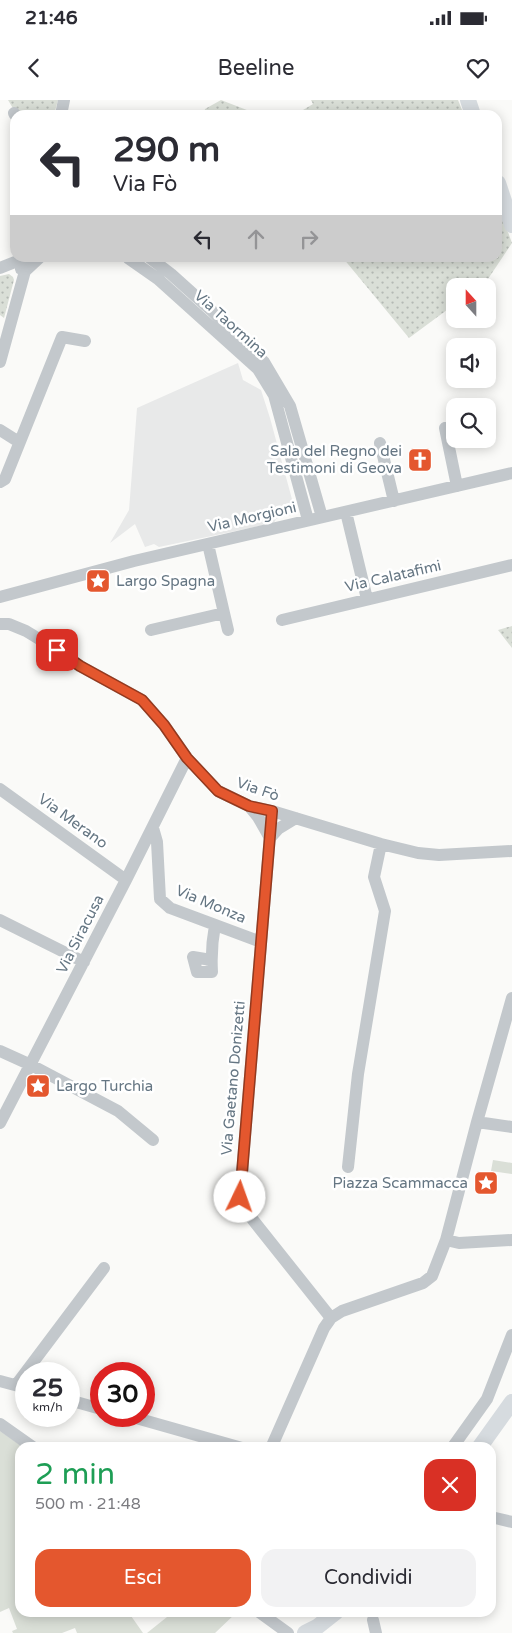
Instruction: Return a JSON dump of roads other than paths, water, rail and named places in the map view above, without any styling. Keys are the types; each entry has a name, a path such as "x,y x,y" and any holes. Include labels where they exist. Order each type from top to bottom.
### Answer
{"main road":[{"path":"502,195 512,225"},
{"path":"484,1442 512,1402"},
{"path":"306,1633 329,1617"},
{"path":"328,1633 338,1617"}],"street":[{"name":"Via Taormina","path":"134,262 158,279 258,369 274,396 308,520"},
{"name":"Via Taormina","path":"155,262 198,298 264,362 290,406 322,517"},
{"path":"0,269 22,264 0,362"},
{"path":"0,482 5,479 62,337 85,341"},
{"path":"445,428 457,486"},
{"path":"0,430 19,442"},
{"path":"380,443 394,501"},
{"name":"Via Morgioni","path":"0,597 208,544 512,473"},
{"path":"304,506 318,503"},
{"path":"346,512 368,599"},
{"path":"208,544 228,630"},
{"name":"Via Calatafimi","path":"282,620 512,565"},
{"path":"151,630 224,613"},
{"name":"Via Fò","path":"3,623 26,631 80,666 142,700 164,725 187,758 218,791 249,806 418,853 439,855 512,851"},
{"name":"Via Siracusa","path":"0,1123 153,828 187,758"},
{"name":"Via Merano","path":"0,789 126,880"},
{"path":"249,806 270,838 278,829 296,818"},
{"name":"Via Gaetano Donizetti","path":"272,811 240,1197 253,1220 330,1318"},
{"name":"Via Monza","path":"153,828 157,842 160,899 170,908 261,942"},
{"path":"348,1167 358,1074 385,911 374,878 381,844"},
{"path":"0,920 84,962"},
{"path":"211,960 215,925"},
{"path":"274,1442 330,1318 342,1311 422,1283 432,1276 446,1240 512,998"},
{"path":"0,1051 31,1065 118,1111 154,1140"},
{"path":"477,1122 512,1127"},
{"path":"446,1240 459,1243 512,1240"},
{"path":"38,1362 104,1268"},
{"path":"456,1442 487,1399 511,1329"},
{"path":"0,1381 15,1385"},
{"path":"155,1423 221,1442"},
{"path":"0,1424 26,1442"},
{"path":"496,1518 512,1522"},
{"path":"264,1617 277,1633"},
{"path":"265,1617 288,1633"},
{"path":"373,1620 376,1633"}],"place":[{"name":"Sala del Regno dei Testimoni di Geova","path":"420,460"},
{"name":"Largo Spagna","path":"98,581"},
{"name":"Largo Turchia","path":"38,1086"},
{"name":"Piazza Scammacca","path":"486,1183"}]}
